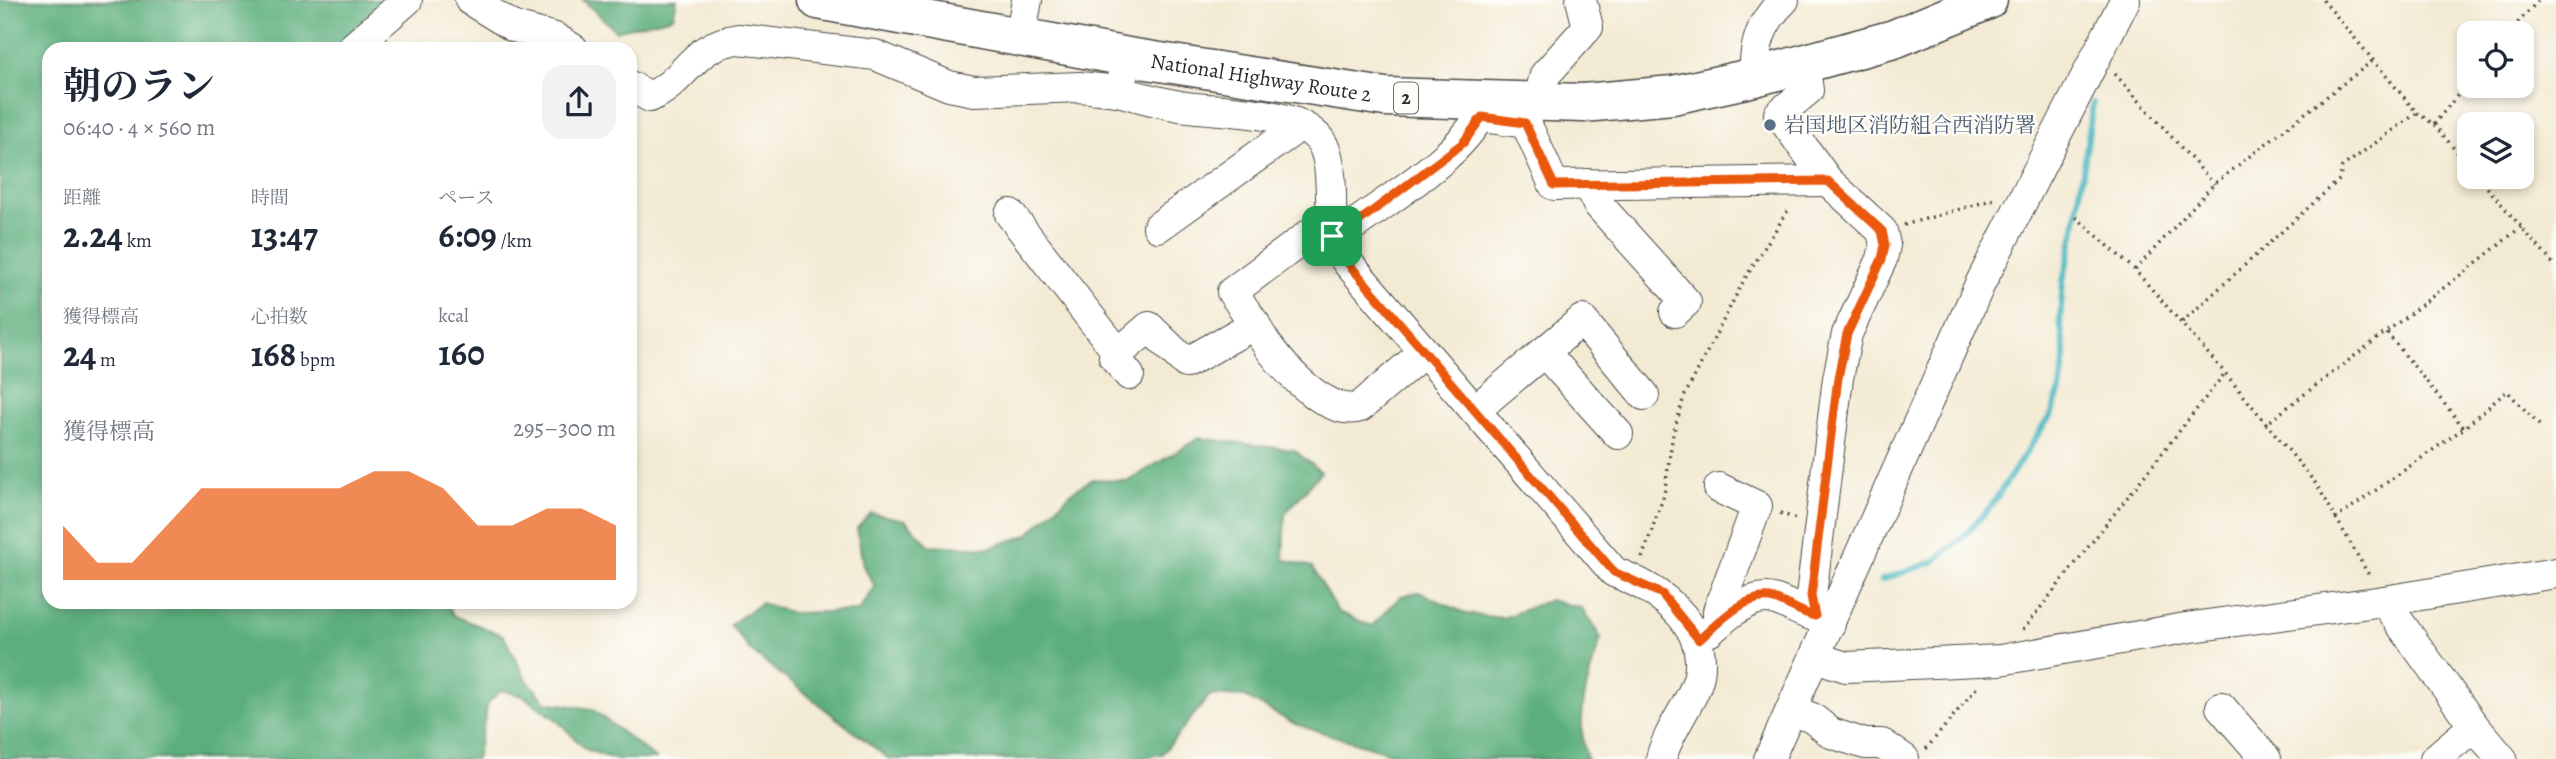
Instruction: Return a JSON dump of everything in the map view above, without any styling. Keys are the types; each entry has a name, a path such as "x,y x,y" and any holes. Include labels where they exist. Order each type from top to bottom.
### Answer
{"highway":[{"name":"National Highway Route 2","path":"818,0 1026,9 1123,74 1385,97 1485,109 1538,102 1583,103 1673,95 1755,77 1894,39 1987,0"}],"street":[{"path":"359,42 407,0"},
{"path":"470,0 514,27 562,42"},
{"path":"1538,102 1545,75 1588,27 1581,0"},
{"path":"1755,77 1753,50 1773,11 1784,0"},
{"path":"1769,759 1815,657 1823,620 1980,284 2120,5"},
{"path":"637,90 650,97 665,90 703,50 718,42 738,39 875,55 949,86 974,91 1080,87 1123,74 1184,106 1275,117 1296,123 1315,134 1324,146 1328,163 1332,232 1347,262 1614,572 1662,594 1708,632"},
{"path":"1804,64 1808,90 1779,114 1828,181 1882,231 1885,245 1882,259 1847,334 1826,456 1811,596 1823,620"},
{"path":"1424,352 1360,407 1351,411 1329,405 1296,377 1261,338 1255,324 1232,292 1314,231 1346,231 1463,143 1485,109 1525,123 1554,185 1828,181"},
{"path":"1158,227 1291,132 1296,123"},
{"path":"1588,184 1597,203 1686,302 1675,312"},
{"path":"1010,214 1123,364 1149,327 1186,363 1255,324"},
{"path":"1475,410 1582,320 1644,395"},
{"path":"1544,352 1618,434"},
{"path":"1661,759 1666,741 1699,677 1708,632 1756,506 1719,488"},
{"path":"1815,657 1846,667 2000,660 2185,628 2384,601 2556,573"},
{"path":"1708,632 1746,604 1762,598 1774,599 1823,620"},
{"path":"2384,601 2474,726 2502,759"},
{"path":"2221,707 2266,759"},
{"path":"1791,710 1812,718 1831,733 1865,744 1882,744 1904,759"},
{"path":"2435,759 2474,726"}],"path":[{"path":"2323,0 2375,59 2417,113 2434,124 2457,152"},
{"path":"2519,21 2539,0"},
{"path":"2094,58 2124,81 2214,184"},
{"path":"2135,270 2214,184 2375,59"},
{"path":"2434,124 2457,96"},
{"path":"2182,322 2340,179 2342,167 2417,113"},
{"path":"1635,580 1664,495 1673,433 1684,397 1700,362 1744,280 1794,201 1828,181"},
{"path":"2488,189 2556,267"},
{"path":"1882,231 2026,191"},
{"path":"2076,217 2135,270 2182,322 2317,485 2384,601"},
{"path":"2265,425 2521,227"},
{"path":"2387,333 2464,428"},
{"path":"1918,759 2000,660 2225,373"},
{"path":"2335,519 2464,428 2507,391 2541,427"},
{"path":"1756,506 1819,524"}],"green space":[{"path":"0,0 383,0 344,42 42,42 42,609 450,609 454,616 503,635 526,679 546,702 592,709 656,759 613,759 585,749 557,720 523,696 501,690 488,703 476,759 0,759"},
{"path":"583,0 677,0 673,17 616,31"},
{"path":"1199,438 1294,450 1321,472 1285,514 1283,559 1312,567 1338,612 1372,626 1401,596 1419,592 1467,614 1503,618 1549,600 1581,608 1601,638 1587,683 1582,713 1583,744 1587,759 1410,759 1295,724 1245,697 1210,695 1162,754 1132,759 889,759 751,651 730,625 761,603 793,613 858,611 875,586 863,566 857,528 871,513 905,520 929,545 989,548 1028,535 1073,491 1093,479 1128,481"}],"waterway":[{"path":"1881,580 1933,562 1961,539 1991,506 2052,413 2060,390 2065,356 2060,320 2063,281 2074,234 2093,103"}],"place":[{"name":"岩国地区消防組合西消防署","path":"1770,125"}],"route":[{"path":"1482,117 1525,123 1554,185 1828,181 1882,231 1885,245 1882,259 1847,334 1838,378 1826,456 1811,596 1815,616 1774,599 1762,598 1746,604 1699,640 1662,594 1614,572 1347,262 1332,236 1346,231 1463,143 1482,117"}]}
